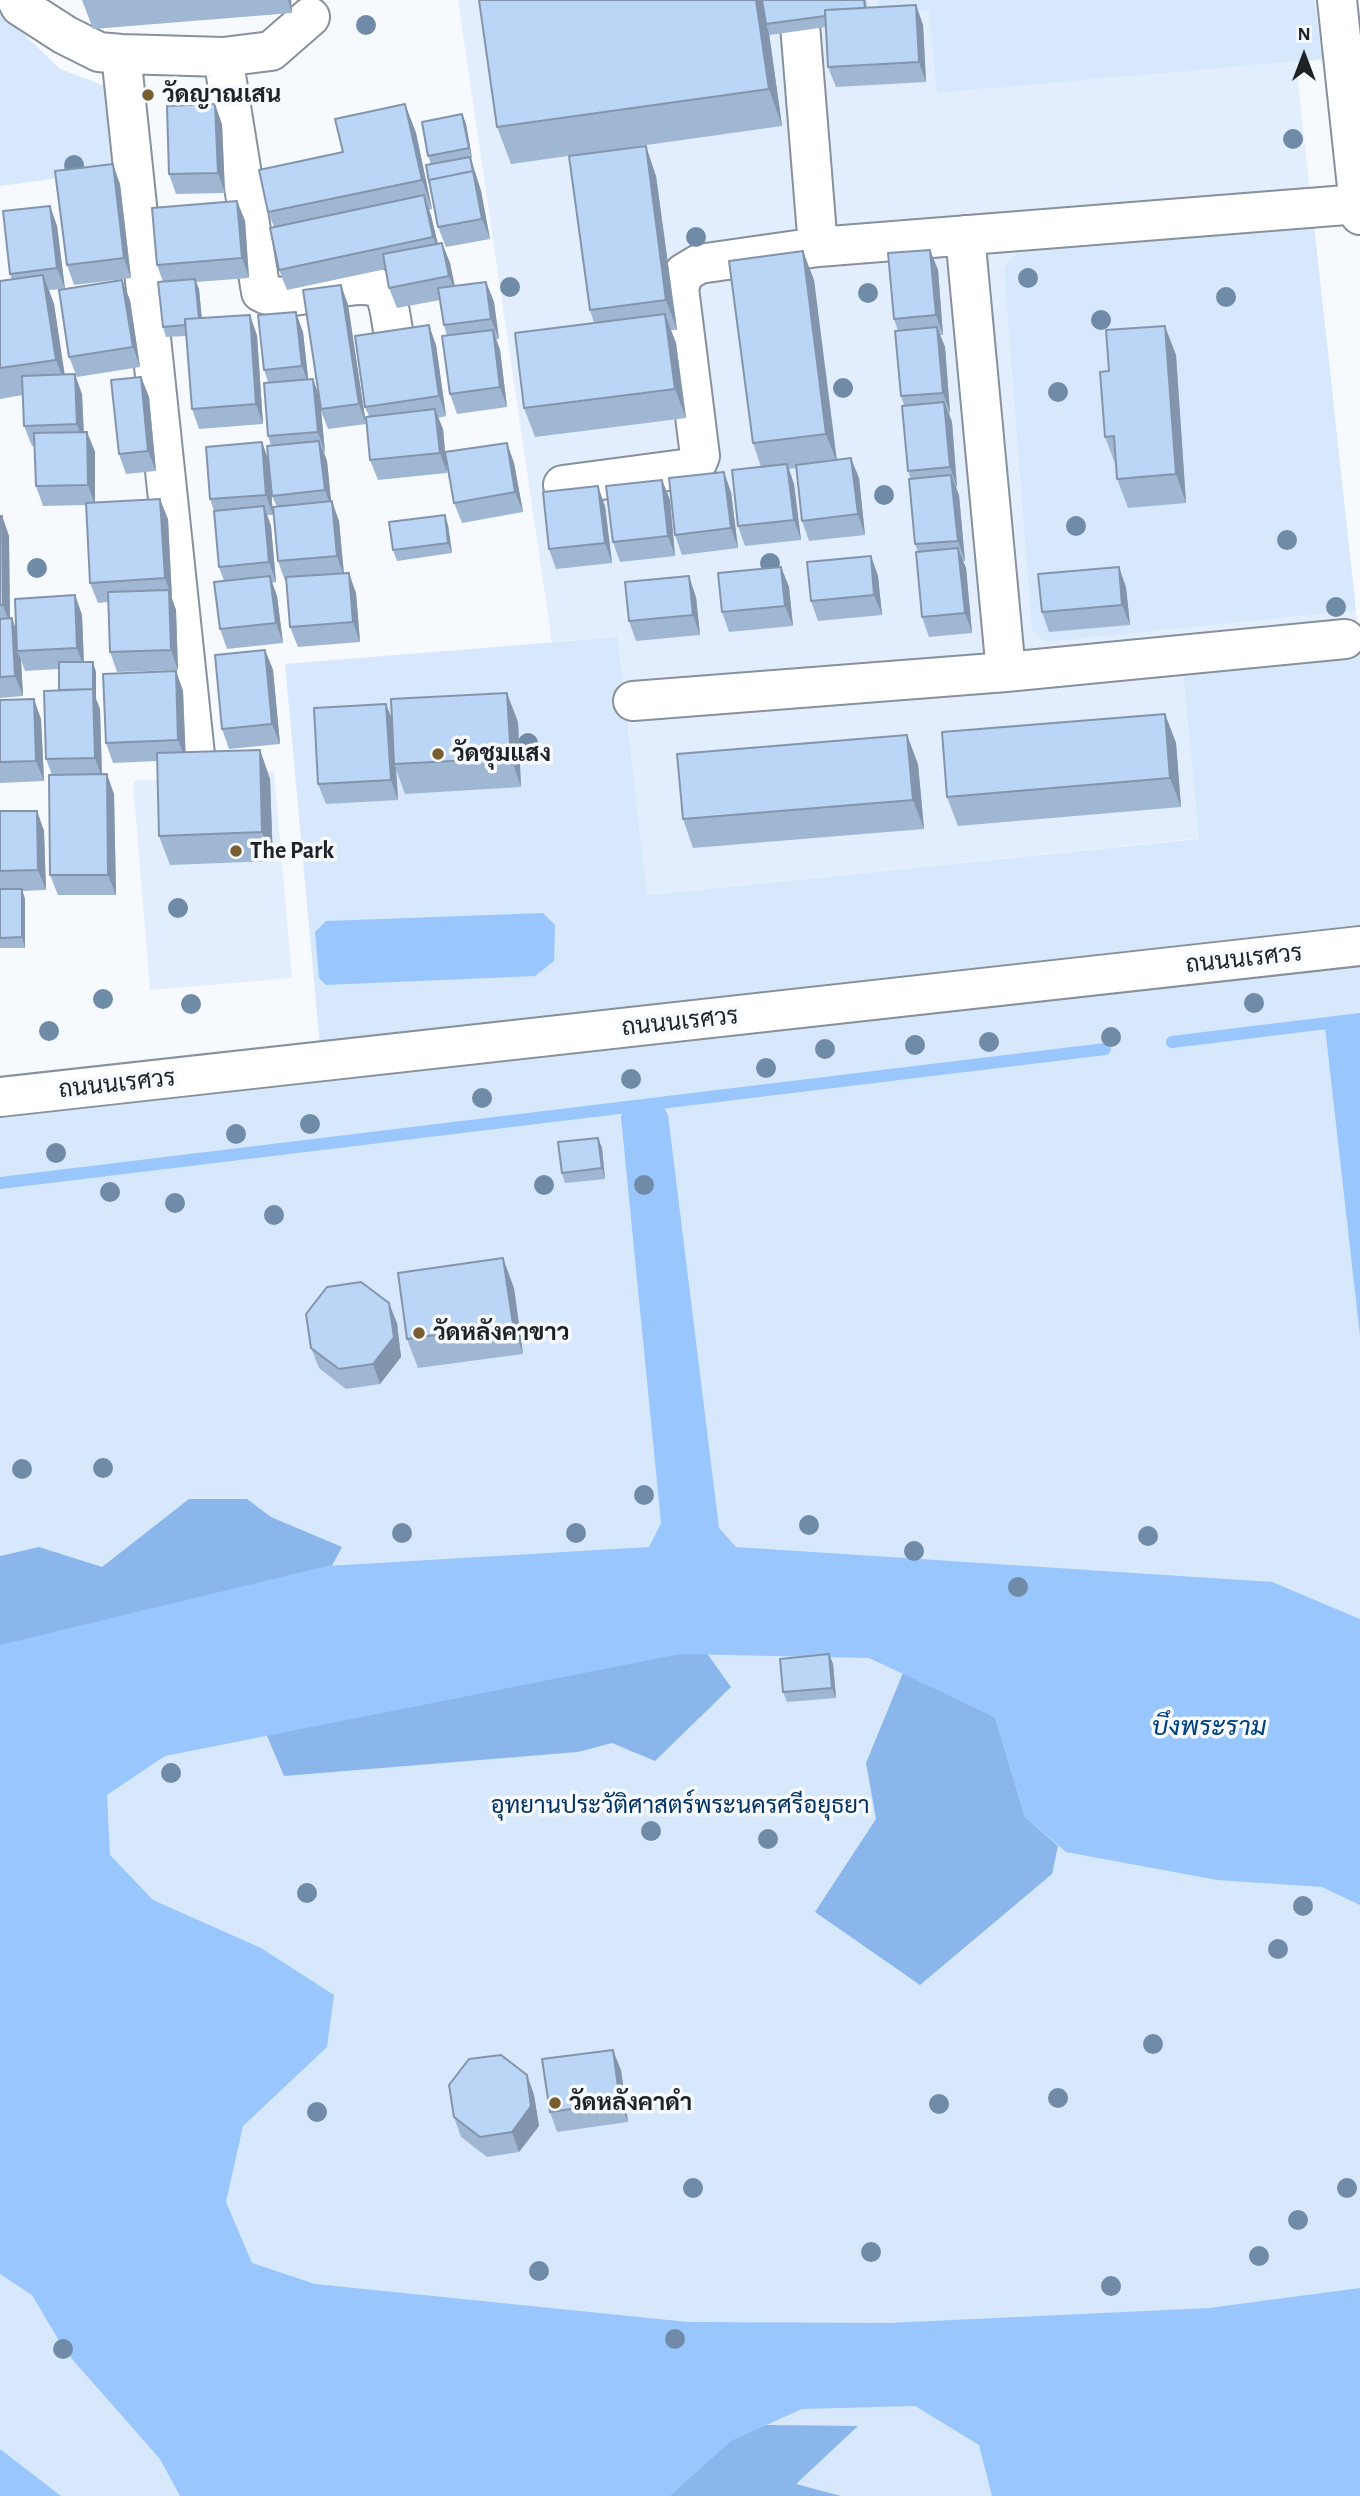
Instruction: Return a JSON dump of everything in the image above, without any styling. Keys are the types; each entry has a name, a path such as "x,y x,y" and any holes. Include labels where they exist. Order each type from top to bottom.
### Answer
{"street":[{"path":"17,0 20,6 64,17 99,52 121,54 223,57 271,51 310,17"},
{"path":"563,485 691,468 697,463 700,456 679,288 684,273 699,264 818,247 1359,209 1337,0"},
{"path":"800,26 818,247"},
{"path":"121,54 196,764"},
{"path":"223,57 261,292 270,298 289,298 360,283 376,288 385,295 393,330"},
{"path":"965,235 1006,672"},
{"path":"633,701 1006,672 1345,639"},
{"name":"ถนนนเรศวร","path":"0,1097 1360,946"}],"shaded area":[{"path":"458,0 1315,0 1322,59 1296,63 1360,652 1360,822 647,895 618,637 552,642"},
{"path":"274,771 292,978 150,990 133,781"},
{"path":"189,1499 247,1499 271,1517 342,1547 319,1590 0,1647 0,1556 39,1547 102,1567"},
{"path":"661,1589 731,1687 655,1761 612,1743 578,1752 284,1776 262,1724"},
{"path":"903,1673 995,1717 1025,1817 1058,1846 1052,1874 920,1985 815,1912 876,1819 866,1763"},
{"path":"588,2423 858,2426 796,2484 841,2496 603,2496"}],"green space":[{"path":"878,0 1315,0 1322,59 937,93 929,10 880,12"},
{"path":"0,3 7,18 60,69 121,92 131,168 0,186"},
{"path":"1314,224 1356,610 1045,642 1032,630 1004,268 1017,253"},
{"name":"อุทยานประวัติศาสตร์พระนครศรีอยุธยา","path":"618,637 647,895 1199,839 1183,669 1360,653 1360,2496 0,2496 0,1116 323,1079 285,664"}],"water":[{"path":"543,913 555,925 554,961 535,976 326,985 319,978 315,932 326,921"},
{"path":"1360,1024 1360,1336 1325,1027"},
{"name":"บึงพระราม","path":"661,1102 668,1115 719,1528 736,1547 1272,1582 1360,1619 1360,1905 1322,1887 1217,1880 1066,1852 1025,1817 995,1717 869,1658 680,1654 165,1756 107,1795 110,1855 153,1900 261,1948 334,1995 327,2047 243,2126 226,2202 252,2263 315,2284 688,2322 889,2323 1209,2308 1360,2288 1360,2496 992,2496 979,2445 915,2406 802,2409 731,2441 670,2496 180,2496 160,2459 65,2351 32,2295 0,2274 0,1645 327,1566 649,1547 661,1523 621,1117 625,1106"},
{"path":"0,2449 61,2496 0,2496"}],"building":[{"path":"479,0 756,0 769,89 497,127"},
{"path":"762,0 864,0 865,8 825,10 825,16 766,24"},
{"path":"916,5 919,62 828,67 825,10"},
{"path":"215,104 218,173 169,174 167,106"},
{"path":"405,104 422,180 268,212 259,170 343,152 335,119"},
{"path":"462,114 469,148 428,156 422,122"},
{"path":"646,146 666,300 590,310 569,156"},
{"path":"470,157 473,171 429,182 426,165"},
{"path":"113,164 124,258 67,265 55,171"},
{"path":"473,171 482,219 438,227 429,180"},
{"path":"424,195 433,237 279,270 270,228"},
{"path":"237,201 242,258 157,265 152,208"},
{"path":"50,206 57,268 10,274 3,211"},
{"path":"442,243 449,276 389,288 383,254"},
{"path":"930,250 936,315 894,319 888,253"},
{"path":"803,251 826,434 753,443 729,261"},
{"path":"43,275 56,360 0,368 0,281"},
{"path":"195,279 199,318 185,319 185,325 163,327 158,282"},
{"path":"122,280 133,347 69,357 59,290"},
{"path":"486,282 491,319 444,325 438,288"},
{"path":"341,285 359,404 321,409 303,290"},
{"path":"296,312 302,366 264,370 258,315"},
{"path":"665,314 675,389 524,408 515,333"},
{"path":"250,315 256,404 192,409 185,319"},
{"path":"429,325 439,396 365,407 355,336"},
{"path":"1165,326 1176,474 1117,479 1114,436 1105,437 1100,372 1109,371 1106,330"},
{"path":"937,327 943,393 901,396 895,331"},
{"path":"493,330 500,387 450,394 442,336"},
{"path":"75,374 77,424 24,426 22,376"},
{"path":"141,377 148,451 119,454 111,380"},
{"path":"313,379 318,432 268,436 264,383"},
{"path":"944,402 950,467 908,471 902,406"},
{"path":"435,409 440,453 370,460 366,417"},
{"path":"87,432 88,485 36,486 34,433"},
{"path":"319,441 325,490 272,496 267,446"},
{"path":"262,442 266,495 210,499 206,447"},
{"path":"507,443 515,492 454,503 445,452"},
{"path":"851,458 858,514 802,521 796,465"},
{"path":"787,464 794,520 738,526 732,470"},
{"path":"724,472 731,528 675,535 669,478"},
{"path":"951,475 958,541 915,544 909,479"},
{"path":"662,480 668,536 613,542 606,486"},
{"path":"598,486 605,543 549,549 543,492"},
{"path":"160,499 165,578 90,583 86,503"},
{"path":"332,501 337,556 278,561 273,507"},
{"path":"264,506 269,562 219,567 214,511"},
{"path":"445,515 448,543 393,550 389,522"},
{"path":"2,516 3,605 0,605"},
{"path":"958,548 965,613 922,617 916,552"},
{"path":"871,556 874,595 811,601 807,562"},
{"path":"781,567 785,606 722,612 718,573"},
{"path":"1119,567 1122,605 1042,612 1038,574"},
{"path":"349,573 353,622 290,627 286,577"},
{"path":"270,576 276,623 220,629 214,582"},
{"path":"689,576 693,615 629,621 625,582"},
{"path":"169,590 171,650 110,652 108,592"},
{"path":"75,595 77,648 17,651 15,599"},
{"path":"12,618 15,676 0,677 0,619"},
{"path":"265,650 272,724 222,729 215,655"},
{"path":"59,662 93,662 93,689 59,690"},
{"path":"176,671 178,740 106,743 103,674"},
{"path":"93,689 95,758 46,759 44,691"},
{"path":"507,693 511,758 394,764 391,699"},
{"path":"34,699 36,761 0,762 0,700"},
{"path":"386,704 391,780 318,784 314,708"},
{"path":"1165,714 1170,778 947,797 942,732"},
{"path":"907,735 913,800 683,819 677,754"},
{"path":"260,750 262,832 159,836 157,753"},
{"path":"107,774 108,875 50,875 49,775"},
{"path":"0,811 37,811 38,870 0,871"},
{"path":"0,889 22,889 22,937 0,938"},
{"path":"598,1138 602,1168 562,1173 558,1142"},
{"path":"503,1258 513,1324 407,1339 398,1273"},
{"path":"361,1282 389,1303 394,1337 373,1364 339,1369 311,1348 306,1314 327,1287"},
{"path":"829,1654 832,1688 783,1692 780,1659"},
{"path":"613,2050 620,2102 550,2112 542,2059"},
{"path":"501,2055 527,2075 531,2106 512,2132 480,2137 454,2117 449,2085 469,2059"}],"waterway":[{"path":"1172,1042 1360,1019"},
{"path":"0,1183 1105,1049"}],"place":[{"name":"วัดญาณเสน","path":"148,95"},
{"name":"วัดชุมแสง","path":"438,754"},
{"name":"The Park","path":"236,851"},
{"name":"วัดหลังคาขาว","path":"419,1333"},
{"name":"วัดหลังคาดำ","path":"555,2103"}]}
